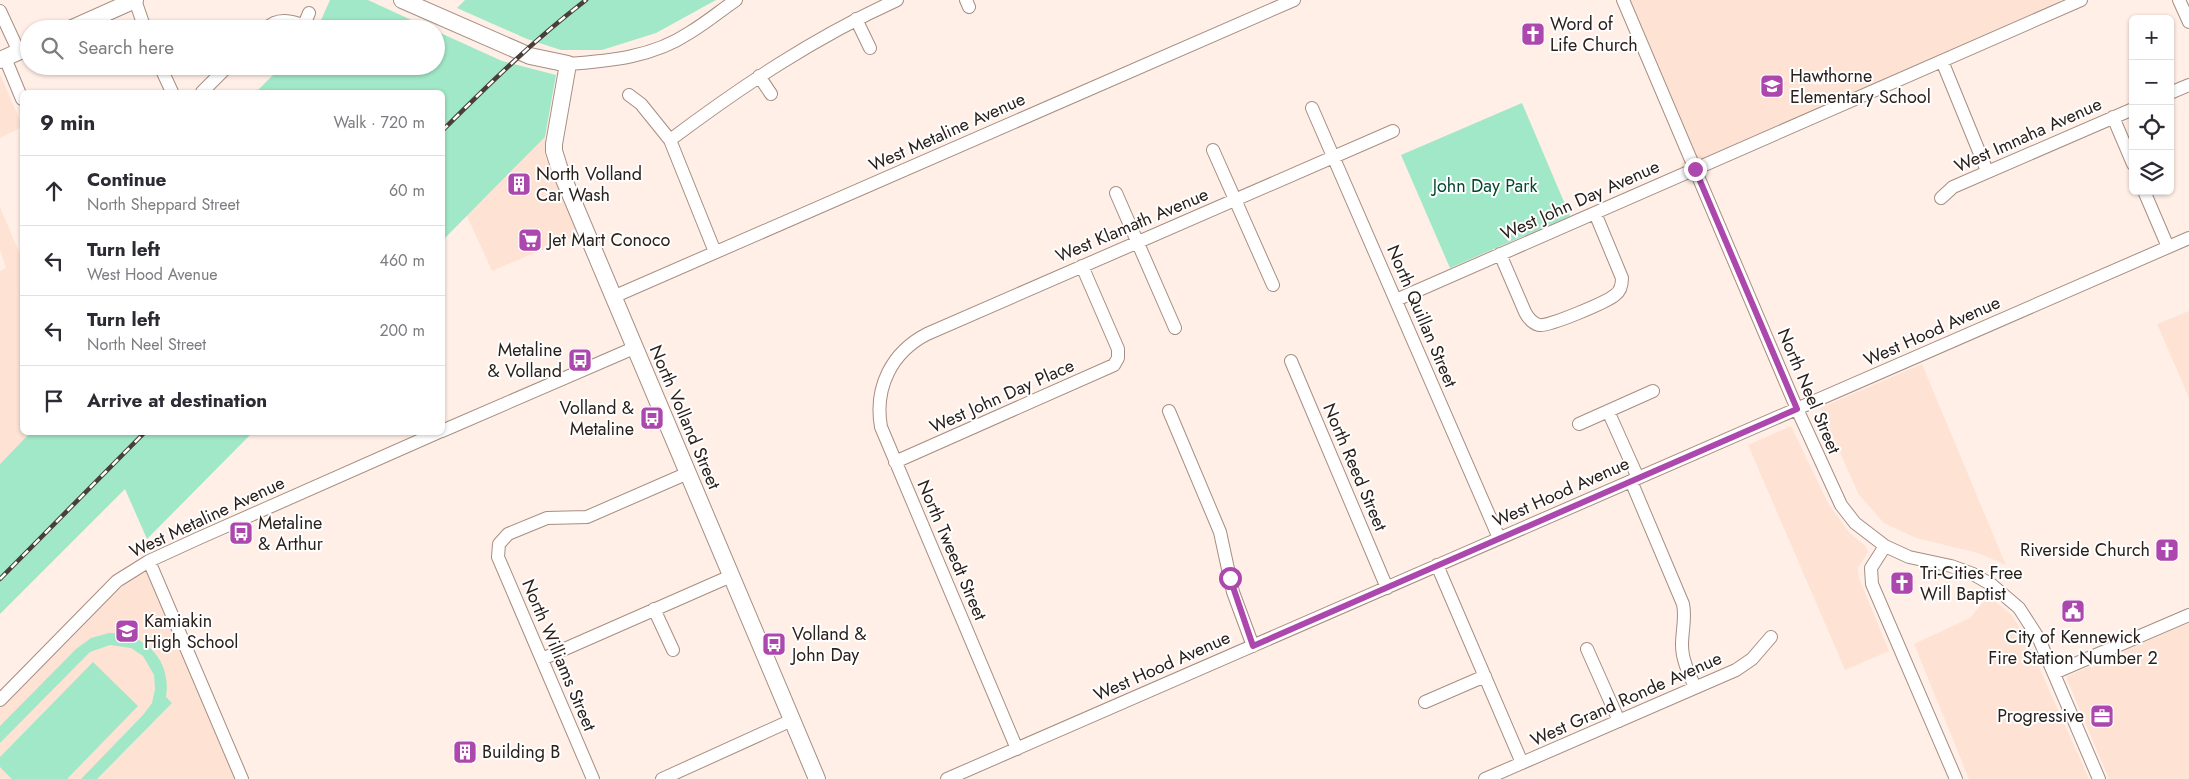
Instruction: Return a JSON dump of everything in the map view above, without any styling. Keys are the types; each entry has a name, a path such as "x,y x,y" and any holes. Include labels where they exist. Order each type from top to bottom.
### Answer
{"main road":[{"path":"90,20 135,0"},
{"path":"402,0 530,56 568,64"},
{"name":"North Volland Street","path":"568,64 554,135 554,151 634,348 817,779"}],"street":[{"path":"135,0 141,20"},
{"path":"568,64 614,61 654,50 689,34 736,0"},
{"path":"670,140 759,76 813,42 897,0"},
{"name":"West Metaline Avenue","path":"613,297 1294,0"},
{"name":"North Neel Street","path":"1623,0 1797,409 1841,505 1855,523 1885,546 1909,557 1963,570 1992,584 2011,600 2026,618 2039,640 2099,779"},
{"name":"West John Day Avenue","path":"1396,300 1942,61 2061,4 2081,0"},
{"path":"2179,0 2189,22"},
{"path":"0,11 13,54 20,90"},
{"path":"309,13 310,20"},
{"path":"856,19 870,48"},
{"path":"1942,61 1987,171"},
{"path":"164,75 171,90"},
{"path":"204,90 219,75"},
{"path":"759,76 771,94"},
{"path":"2174,91 2189,84"},
{"path":"629,95 641,104 670,140 715,252"},
{"name":"North Quillan Street","path":"1312,108 1499,538"},
{"name":"West Imnaha Avenue","path":"1941,198 1953,187 1987,171 2129,111"},
{"path":"2113,117 2129,155"},
{"name":"West Klamath Avenue","path":"892,362 920,337 1393,131"},
{"path":"1213,150 1273,285"},
{"path":"1116,193 1175,328"},
{"path":"2146,195 2168,247"},
{"path":"1500,254 1528,318 1537,324 1550,324 1603,302 1616,295 1622,278 1595,213"},
{"name":"West Hood Avenue","path":"947,779 2189,238"},
{"name":"West John Day Place","path":"895,462 1111,368 1118,358 1118,349 1082,266"},
{"path":"445,430 634,348"},
{"name":"North Reed Street","path":"1291,361 1387,588"},
{"name":"North Tweedt Street","path":"892,362 883,385 879,418 881,427 1017,748"},
{"path":"1579,424 1653,391"},
{"path":"1169,411 1220,532 1233,592 1253,646"},
{"path":"1608,411 1683,604 1685,620 1682,646 1685,662 1695,687"},
{"name":"West Metaline Avenue","path":"0,700 117,581 149,561 431,435"},
{"name":"North Williams Street","path":"592,779 498,557 499,544 508,534 540,520 588,517 688,473"},
{"path":"1885,546 1872,568 1872,584 1956,779"},
{"path":"149,561 242,779"},
{"path":"1437,565 1522,763"},
{"path":"542,658 731,576"},
{"path":"654,609 673,650"},
{"path":"2054,673 2189,615"},
{"name":"West Grand Ronde Avenue","path":"1485,779 1745,664 1771,637"},
{"path":"1587,648 1619,720"},
{"path":"1425,702 1485,676"},
{"path":"662,779 792,720"}],"shaded area":[{"name":"Hawthorne Elementary School","path":"1623,0 2060,0 2063,8 1695,169"},
{"path":"0,74 20,120 20,128 0,138"},
{"path":"545,137 545,155 579,234 492,271 467,216"},
{"path":"0,207 20,254 20,435 29,435 0,464 0,271 6,268 0,250"},
{"path":"2189,311 2189,398 2157,324"},
{"path":"1922,364 2006,565 1978,553 1916,538 1884,523 1859,495 1820,408"},
{"path":"1791,426 1828,503 1849,532 1865,546 1868,552 1858,568 1859,578 1889,651 1845,670 1748,445"},
{"name":"Kamiakin High School","path":"149,561 242,779 0,779 0,704"},
{"path":"1988,596 2011,614 2026,638 2089,779 1969,779 1914,644 1970,618"},
{"path":"2189,622 2189,779 2109,779 2066,677"}],"green space":[{"path":"330,0 368,0 411,20 321,20"},
{"path":"465,0 716,0 656,33 602,50 561,50 527,39 457,8"},
{"path":"445,35 502,61 556,75 545,137 445,238 445,90 258,90 273,75 445,75"},
{"name":"John Day Park","path":"1522,103 1570,216 1450,268 1401,155"},
{"path":"28,435 250,435 147,539 125,489 0,614 0,464"},
{"path":"109,633 122,634 134,638 144,643 153,651 165,671 166,697 172,703 97,779 81,779 143,715 152,703 155,689 154,675 143,656 131,648 110,645 90,652 0,743 0,726 76,649 91,638"},
{"path":"93,662 138,706 67,779 12,779 0,767 0,757"}],"railway":[{"path":"445,128 530,47 586,0"},
{"path":"0,579 142,435"}],"place":[{"name":"Word of Life Church","path":"1533,34"},
{"name":"Hawthorne Elementary School","path":"1772,86"},
{"name":"North Volland Car Wash","path":"519,184"},
{"name":"Jet Mart Conoco","path":"530,240"},
{"name":"Metaline & Volland","path":"580,360"},
{"name":"Volland & Metaline","path":"652,418"},
{"name":"Metaline & Arthur","path":"241,533"},
{"name":"Riverside Church","path":"2167,550"},
{"name":"Tri-Cities Free Will Baptist","path":"1902,583"},
{"name":"City of Kennewick Fire Station Number 2","path":"2073,611"},
{"name":"Kamiakin High School","path":"127,631"},
{"name":"Volland & John Day","path":"774,644"},
{"name":"Progressive","path":"2102,716"},
{"name":"Building B","path":"465,752"}],"route":[{"path":"1230,578 1238,607 1253,646 1797,409 1695,169"}]}
